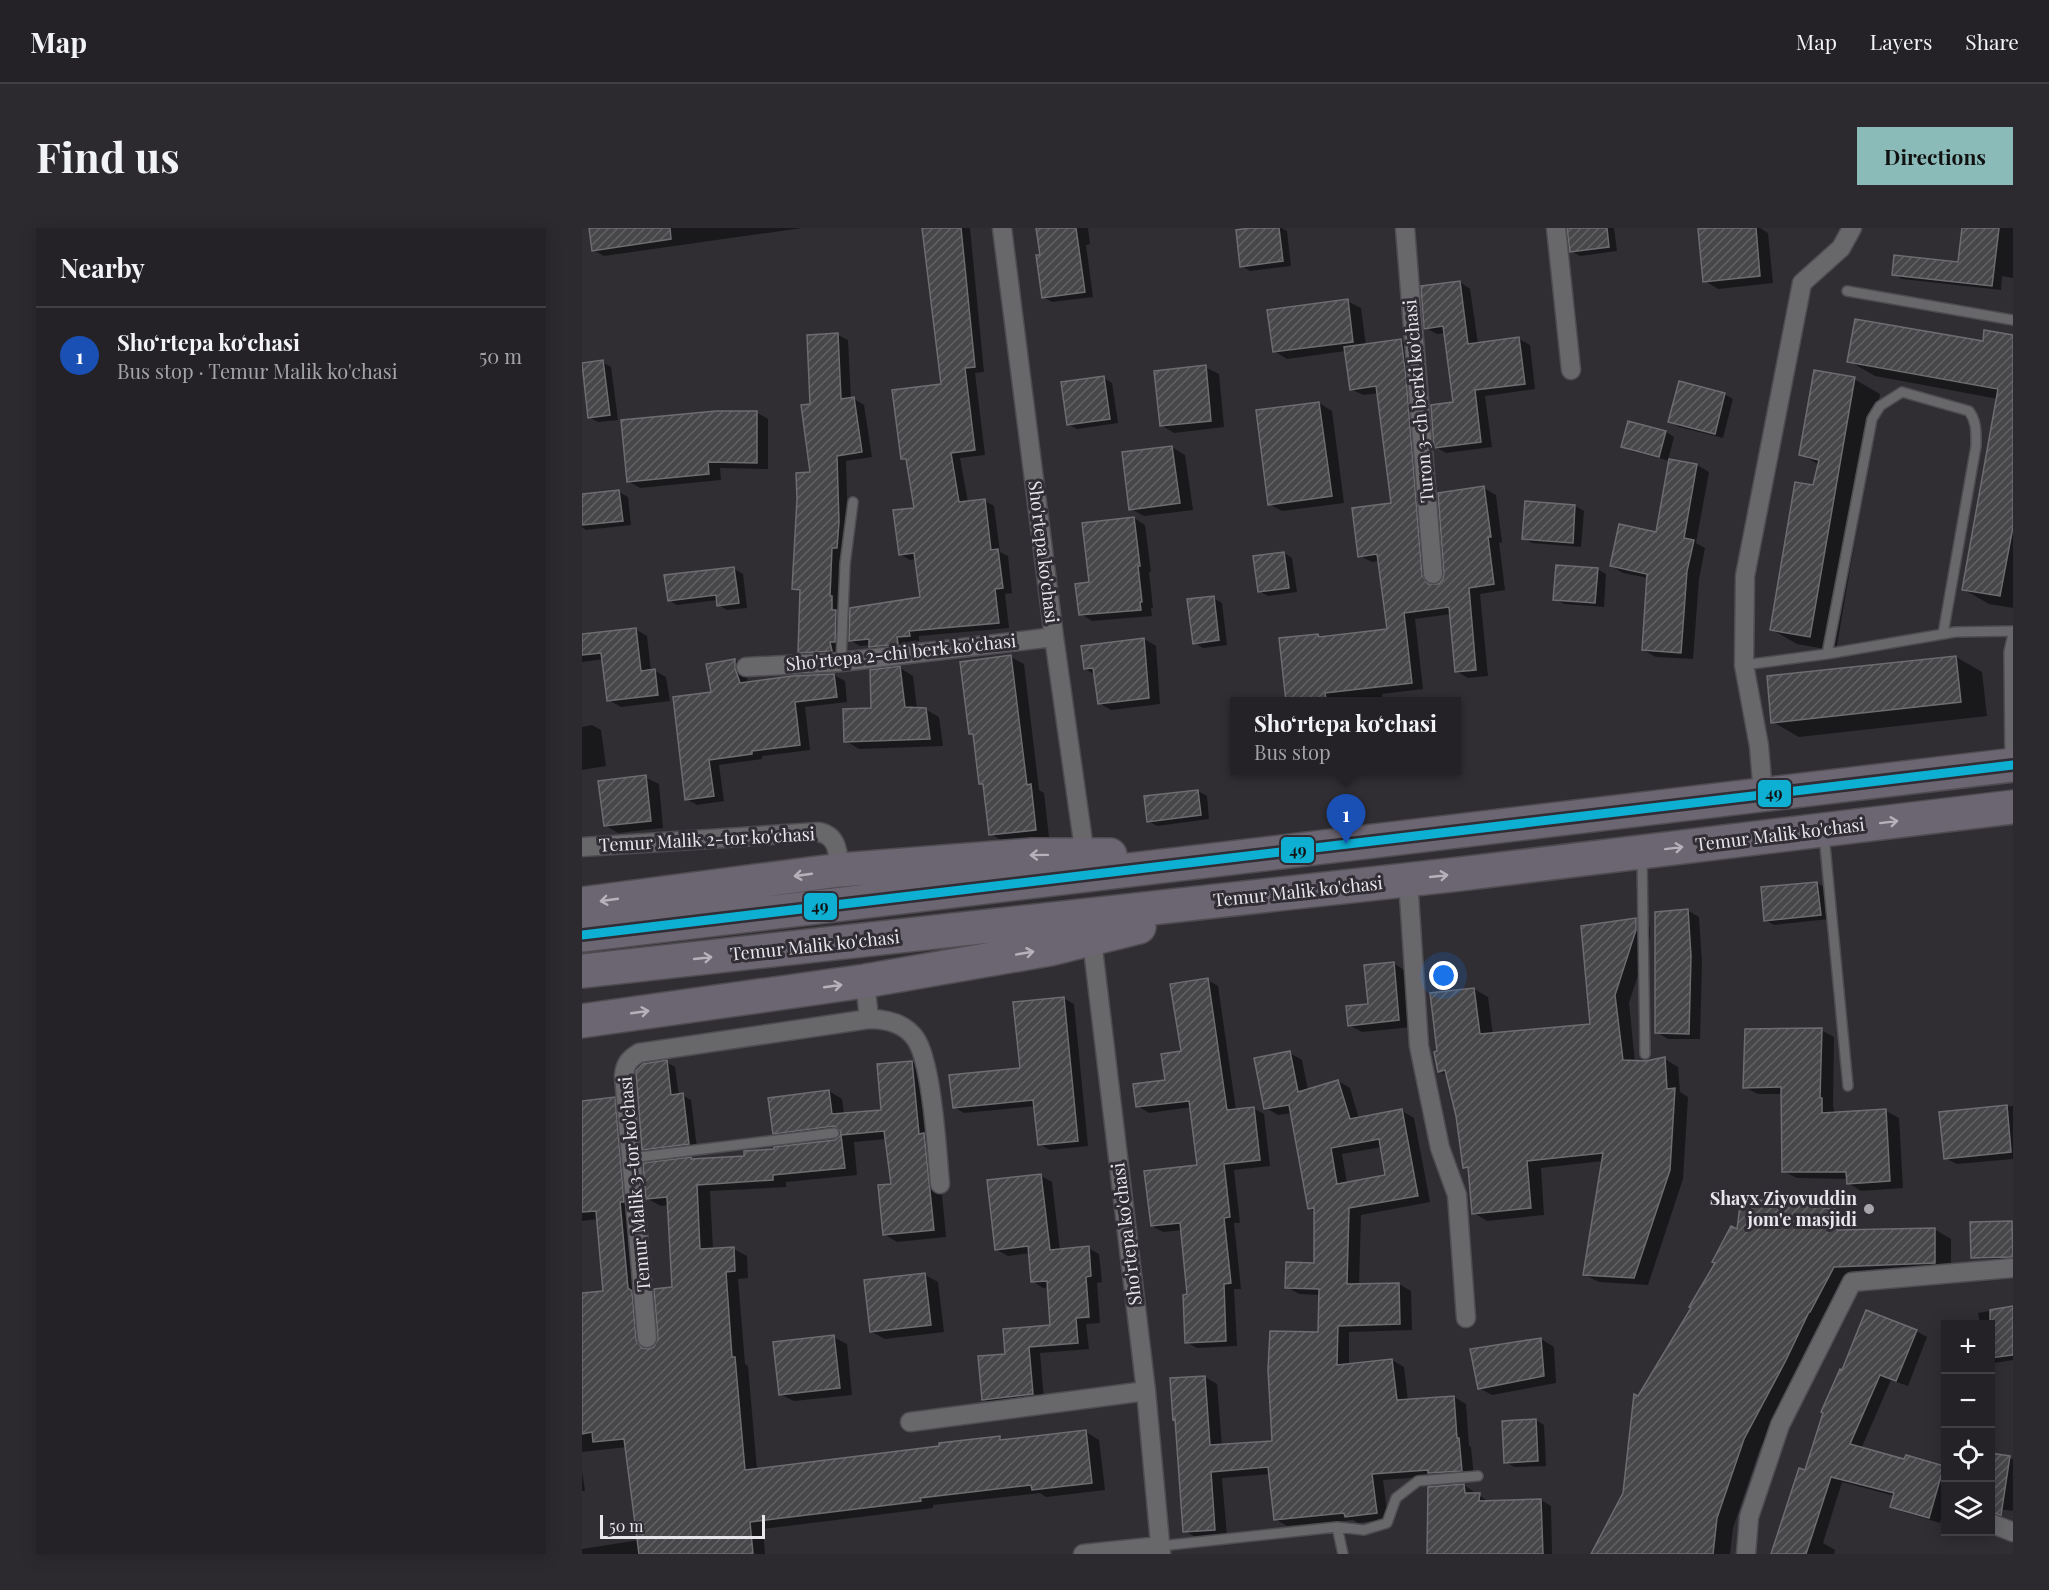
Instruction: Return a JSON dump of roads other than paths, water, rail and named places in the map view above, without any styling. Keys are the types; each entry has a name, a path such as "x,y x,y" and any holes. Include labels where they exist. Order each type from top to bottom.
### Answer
{"highway":[{"name":"Temur Malik ko'chasi","path":"582,935 1086,865 1265,854 2011,765"},
{"name":"Temur Malik ko'chasi","path":"582,971 1090,927 1268,895 2013,807"},
{"path":"582,904 840,870 1032,855 1086,865"},
{"path":"582,1021 865,981 1050,949 1090,927"}],"street":[{"name":"Sho'rtepa ko'chasi","path":"1002,228 1054,637 1086,865"},
{"name":"Turon 3-ch berki ko'chasi","path":"1405,228 1433,574"},
{"path":"1556,228 1571,370"},
{"path":"1763,794 1759,746 1744,665 1745,576 1802,283 1841,248 1852,228"},
{"name":"Sho'rtepa 2-chi berk ko'chasi","path":"746,667 841,662 1054,637"},
{"name":"Temur Malik 2-tor ko'chasi","path":"582,847 818,832 825,833 835,842 840,870"},
{"path":"1408,880 1419,1046 1440,1148 1457,1195 1466,1318"},
{"name":"Sho'rtepa ko'chasi","path":"1090,927 1146,1391 1160,1550"},
{"path":"865,981 869,1019"},
{"name":"Temur Malik 3-tor ko'chasi","path":"647,1338 624,1076 627,1063 639,1053 869,1019 880,1019 900,1025 910,1032 922,1050 940,1184"},
{"path":"1746,1554 1749,1517 1780,1425 1852,1282 2013,1268"},
{"path":"910,1422 1146,1391"},
{"path":"1995,1525 2013,1532"},
{"path":"1083,1554 1160,1550"}],"lane":[{"path":"1847,291 2013,320"},
{"path":"1827,654 1872,419 1880,406 1902,392 1969,411 1974,417 1976,428 1976,446 1943,634"},
{"path":"841,662 845,564 853,502"},
{"path":"1744,665 1827,654 1955,632 2013,633 2009,652 2011,765"},
{"path":"1823,830 1848,1086"},
{"path":"1641,852 1644,887 1645,1054"},
{"path":"631,1158 834,1133"},
{"path":"1160,1550 1337,1527 1364,1530 1387,1523 1396,1498 1418,1481 1478,1476"},
{"path":"1337,1527 1343,1554"}],"place":[{"name":"Shoʻrtepa koʻchasi","path":"1346,844"},
{"name":"Shayx Ziyovuddin jom'e masjidi","path":"1869,1209"}]}
